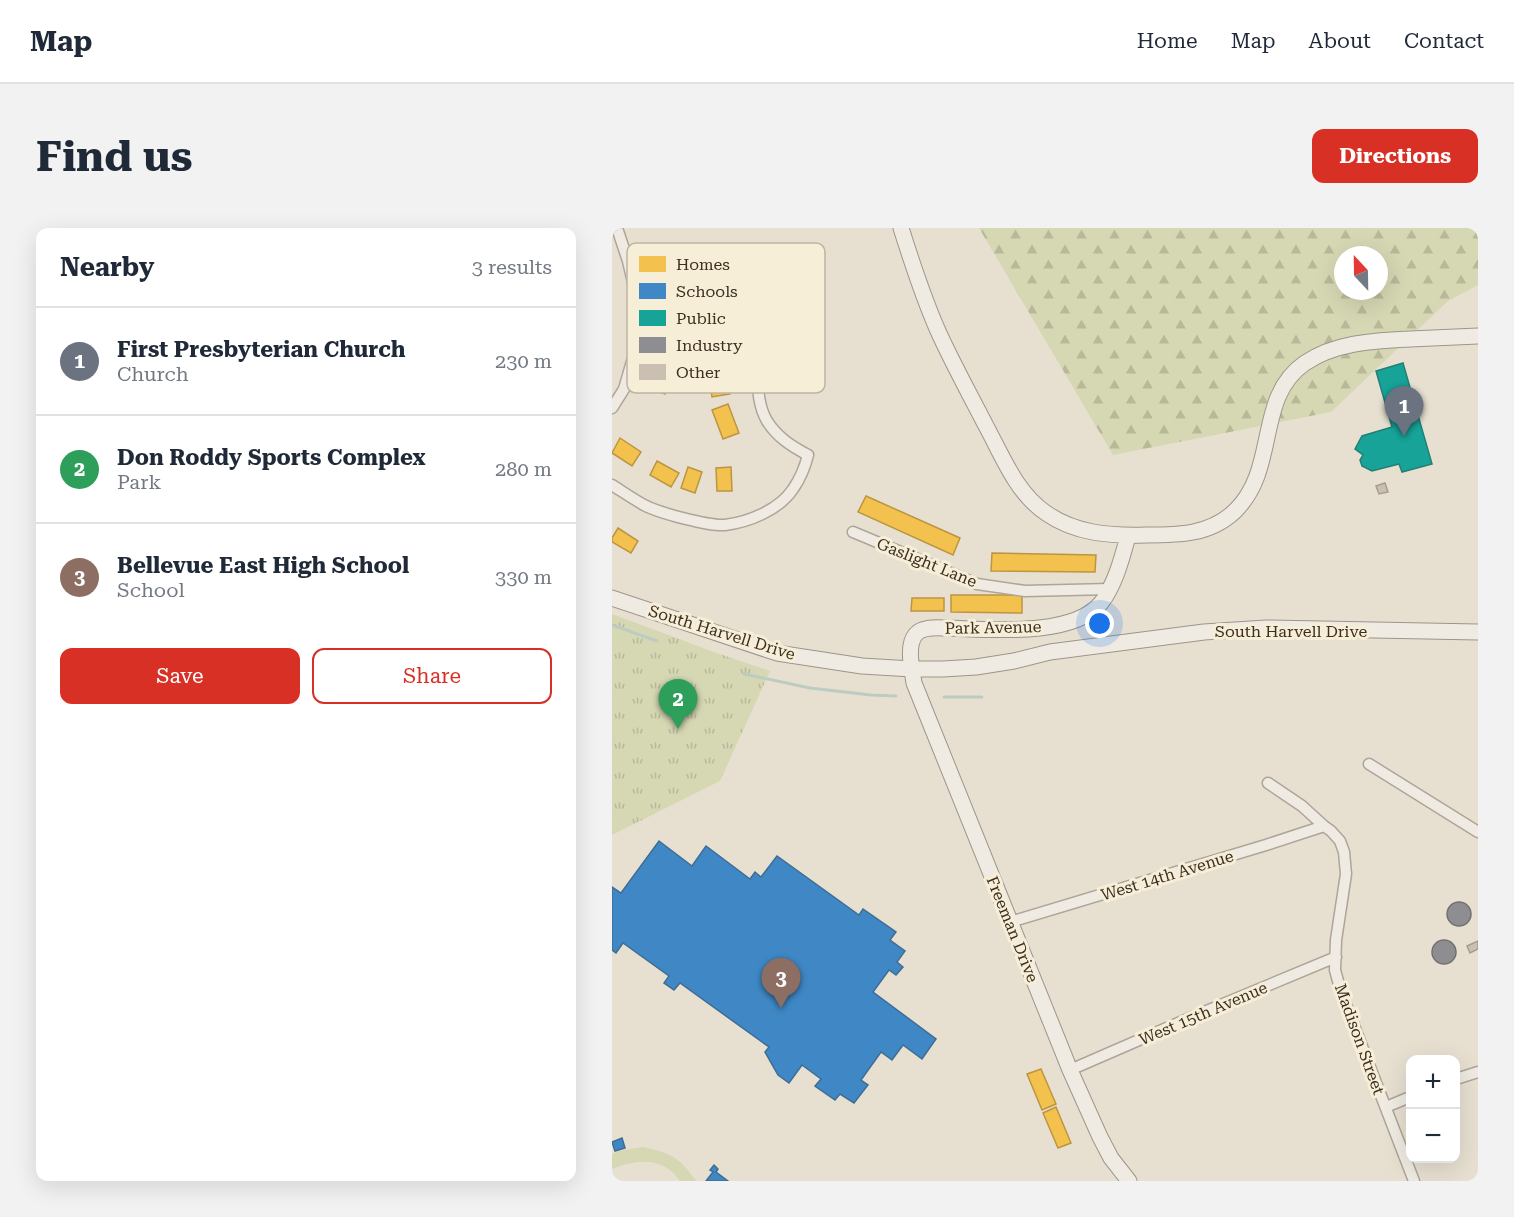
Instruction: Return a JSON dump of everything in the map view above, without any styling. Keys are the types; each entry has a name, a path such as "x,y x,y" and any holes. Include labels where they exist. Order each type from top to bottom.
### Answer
{"street":[{"path":"618,228 627,258"},
{"path":"901,228 938,331 1009,469 1022,489 1045,513 1068,526 1092,533 1128,536 1179,535 1196,532 1220,523 1234,512 1253,488 1265,449 1272,414 1281,389 1296,369 1326,351 1358,343 1478,336"},
{"path":"613,404 624,389 627,379"},
{"path":"615,487 646,506 683,519 723,525 747,520 778,504 793,490 804,469 808,455 791,446 776,434 766,419 759,393"},
{"name":"Gaslight Lane","path":"853,532 977,584 1025,591 1110,589"},
{"name":"Park Avenue","path":"912,669 911,648 919,631 930,628 1027,629 1059,624 1091,612 1100,604 1110,589 1128,536"},
{"name":"South Harvell Drive","path":"612,598 777,653 862,666 912,669 976,667 1050,652 1204,632 1266,628 1478,632"},
{"name":"Freeman Drive","path":"912,669 914,683 1070,1070 1111,1158 1129,1181"},
{"path":"1369,764 1478,832"},
{"name":"Madison Street","path":"1268,783 1302,806 1340,841 1344,852 1346,874 1336,940 1335,970 1341,992 1414,1181"},
{"name":"West 14th Avenue","path":"1010,922 1323,826"},
{"name":"West 15th Avenue","path":"1070,1070 1336,957"},
{"path":"1460,1077 1478,1072"},
{"path":"1386,1107 1406,1099"}],"green space":[{"path":"979,228 1478,228 1478,285 1448,301 1331,412 1113,455"},
{"path":"612,614 770,671 720,781 612,835"},
{"path":"643,1147 674,1157 685,1166 696,1181 680,1181 666,1167 649,1162 631,1163 612,1169 612,1154"}],"building: Homes":[{"path":"711,393 730,393 730,394 712,397"},
{"path":"728,404 739,433 723,439 712,410"},
{"path":"620,438 641,452 632,466 612,453"},
{"path":"657,461 679,473 671,487 650,475"},
{"path":"688,467 702,472 695,493 681,488"},
{"path":"731,467 732,491 717,491 716,468"},
{"path":"866,496 960,538 953,555 858,512"},
{"path":"618,528 638,541 631,553 612,542"},
{"path":"992,553 1096,555 1095,572 991,571"},
{"path":"951,595 1022,595 1022,613 951,612"},
{"path":"912,598 944,598 944,611 911,611"},
{"path":"1041,1069 1056,1104 1042,1110 1027,1074"},
{"path":"1056,1107 1071,1143 1058,1148 1043,1113"}],"building: Schools":[{"path":"659,841 692,866 706,846 750,879 755,872 761,877 777,856 859,915 863,909 896,932 890,940 905,951 897,962 903,967 896,975 889,970 873,992 936,1039 922,1059 903,1045 892,1060 881,1052 861,1080 868,1085 854,1103 840,1094 835,1100 815,1086 821,1079 802,1065 789,1083 778,1075 765,1052 769,1047 680,983 674,990 664,983 669,976 623,943 616,953 612,950 612,887 621,893"},
{"path":"622,1138 625,1148 615,1151 612,1142"},
{"path":"714,1165 718,1169 716,1172 728,1181 706,1181 713,1172 710,1170"}],"building: Public":[{"path":"1403,363 1432,464 1402,472 1399,464 1372,471 1362,466 1360,460 1363,455 1355,449 1362,436 1392,427 1376,371"}],"building: Industry":[{"path":"1459,902 1464,903 1470,909 1470,919 1464,925 1459,926 1454,925 1448,919 1447,914 1448,909 1454,903"},
{"path":"1444,940 1453,943 1456,952 1453,961 1444,964 1435,961 1432,952 1435,943"}],"building: Other":[{"path":"1385,483 1388,492 1379,494 1376,486"},
{"path":"1478,941 1478,949 1470,953 1467,946"}],"waterway":[{"path":"612,625 657,641"},
{"path":"744,674 810,688 896,696"},
{"path":"944,697 982,697"}],"place":[{"name":"First Presbyterian Church","path":"1404,436"},
{"name":"Don Roddy Sports Complex","path":"678,729"},
{"name":"Bellevue East High School","path":"781,1008"}]}
